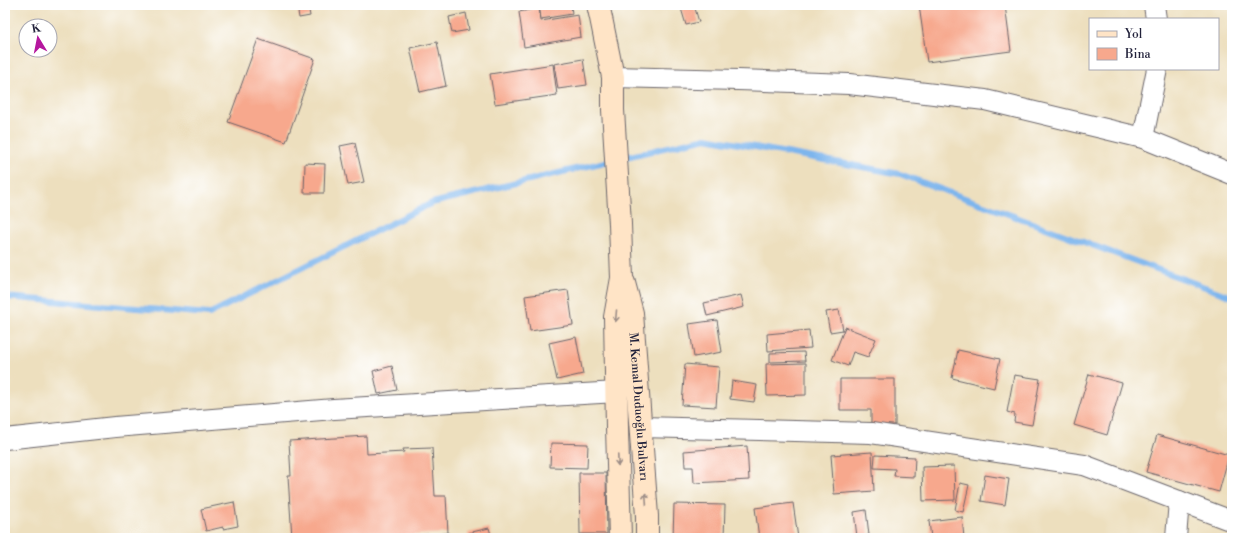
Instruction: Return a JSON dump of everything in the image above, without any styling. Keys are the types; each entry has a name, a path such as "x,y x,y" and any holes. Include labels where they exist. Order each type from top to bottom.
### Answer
{"street":[{"name":"M. Kemal Duduoğlu Bulvarı","path":"598,5 613,77 622,278 632,313 627,390 617,427 620,538"},
{"path":"1154,5 1156,18"},
{"path":"1143,138 1157,70"},
{"path":"613,77 850,84 985,100 1143,138 1232,174"},
{"name":"M. Kemal Duduoğlu Bulvarı","path":"627,390 640,427 647,516 647,538"},
{"path":"5,440 115,427 319,411 627,390"},
{"path":"617,427 871,433 1084,465 1232,521"},
{"path":"1176,538 1178,501"}],"building":[{"path":"297,5 308,5 310,16 299,18"},
{"path":"539,5 571,5 572,14 541,19"},
{"path":"680,5 694,5 699,22 686,25"},
{"path":"919,5 1005,5 1011,51 927,62"},
{"path":"539,8 541,21 578,15 581,37 524,47 519,12"},
{"path":"466,13 469,30 452,33 449,17"},
{"path":"258,39 315,59 286,142 228,122"},
{"path":"437,42 446,86 420,92 410,48"},
{"path":"583,59 587,85 558,89 554,64"},
{"path":"553,64 557,95 495,104 490,74"},
{"path":"355,143 364,182 348,185 340,146"},
{"path":"305,163 325,164 324,193 304,193"},
{"path":"568,290 573,325 530,331 525,296"},
{"path":"741,295 744,307 707,316 704,303"},
{"path":"839,310 843,330 830,332 826,312"},
{"path":"717,320 722,352 694,357 689,324"},
{"path":"845,327 876,339 868,357 853,352 848,366 832,360"},
{"path":"809,330 811,348 768,351 767,334"},
{"path":"576,337 583,374 557,380 549,343"},
{"path":"958,350 1000,359 994,388 952,378"},
{"path":"804,352 805,361 770,362 770,353"},
{"path":"806,363 806,395 767,396 766,364"},
{"path":"685,364 719,367 716,407 682,405"},
{"path":"392,366 397,390 378,394 373,371"},
{"path":"1089,374 1122,383 1107,435 1074,425"},
{"path":"1014,375 1040,379 1032,425 1014,422 1015,414 1007,412"},
{"path":"840,379 895,379 895,425 871,425 871,410 840,410"},
{"path":"732,381 757,385 754,402 730,399"},
{"path":"1157,435 1229,455 1219,492 1146,472"},
{"path":"366,436 367,454 404,452 403,449 432,448 435,496 446,496 448,533 366,538 292,538 288,476 291,476 289,441"},
{"path":"551,443 588,444 587,468 550,467"},
{"path":"747,446 749,480 694,483 693,467 685,467 684,451"},
{"path":"872,452 874,491 834,494 831,455"},
{"path":"875,455 915,457 914,477 894,476 895,469 874,468"},
{"path":"954,466 955,500 923,501 922,467"},
{"path":"579,473 606,473 607,534 580,534"},
{"path":"985,475 1009,479 1005,505 981,501"},
{"path":"960,483 969,485 963,512 955,510"},
{"path":"234,502 238,526 223,529 223,527 206,531 201,509"},
{"path":"793,503 798,538 759,538 755,508"},
{"path":"674,504 725,505 724,538 673,538"},
{"path":"866,510 869,535 857,537 854,512"},
{"path":"962,517 964,538 931,538 929,521"},
{"path":"489,528 492,538 469,538 468,533"}],"waterway":[{"path":"5,297 209,314 432,203 706,138 900,174 1232,297"}]}
